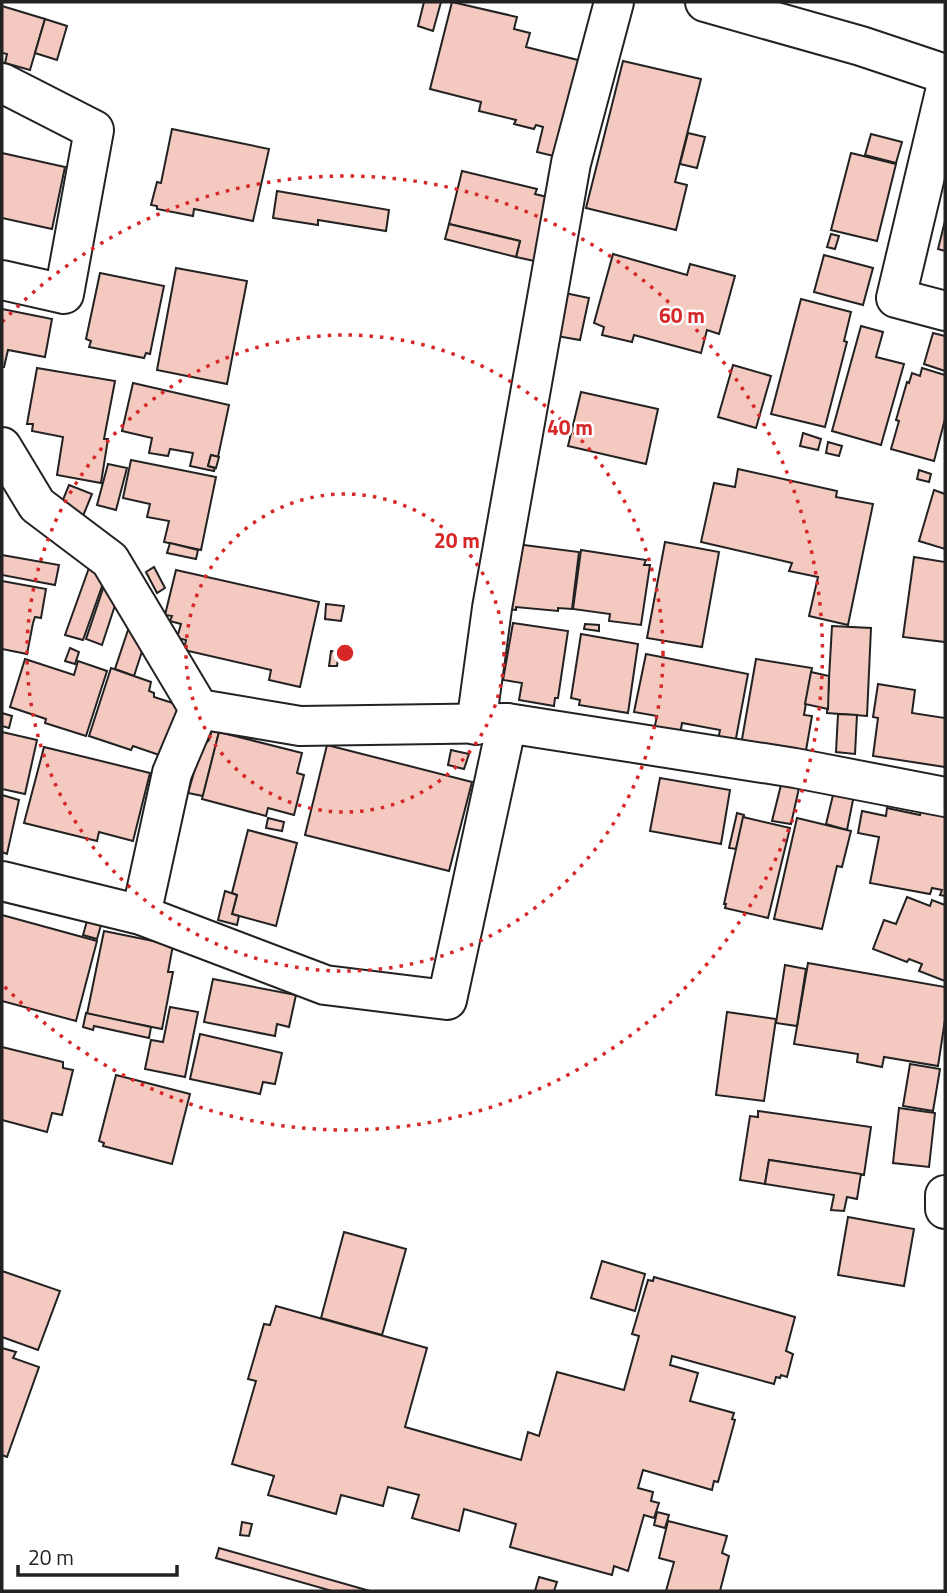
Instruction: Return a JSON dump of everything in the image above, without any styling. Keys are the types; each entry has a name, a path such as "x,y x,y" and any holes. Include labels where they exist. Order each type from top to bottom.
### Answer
{"main road":[{"path":"2,881 141,915 325,985 447,1000 491,724 492,608 571,163 614,2"},
{"path":"705,2 861,46 945,74"},
{"path":"2,83 94,130 64,294 2,280"},
{"path":"945,92 896,298 945,311"},
{"path":"2,447 37,505 110,560 199,709 300,726 491,724 795,768 945,797"},
{"path":"141,915 172,773 199,709"},
{"path":"945,1198 945,1209"}],"building":[{"path":"424,2 441,2 433,31 418,26"},
{"path":"452,2 517,17 514,29 530,33 526,47 586,62 562,158 537,152 543,127 536,125 534,129 514,124 516,120 479,111 481,102 430,89"},
{"path":"2,6 45,19 30,70 5,63 7,54 2,53"},
{"path":"45,19 67,26 57,60 35,53"},
{"path":"623,61 701,79 675,182 687,185 676,230 586,208"},
{"path":"172,129 269,149 253,221 194,209 193,216 157,209 157,206 151,205 157,182 161,183"},
{"path":"688,133 705,137 697,168 680,164"},
{"path":"871,134 902,142 896,163 865,155"},
{"path":"2,153 65,167 52,229 2,218"},
{"path":"851,153 896,164 877,241 831,230"},
{"path":"462,171 537,189 535,194 555,199 539,262 516,257 520,241 449,224"},
{"path":"277,191 389,210 386,231 318,220 318,225 273,218"},
{"path":"945,221 945,251 938,249"},
{"path":"449,224 520,241 516,257 445,239"},
{"path":"831,234 839,236 835,249 827,247"},
{"path":"613,254 687,275 690,264 735,276 719,334 707,330 701,353 634,335 632,342 602,335 604,327 594,323"},
{"path":"824,255 873,268 863,305 814,292"},
{"path":"176,268 247,281 227,384 157,370"},
{"path":"100,273 164,286 150,354 146,353 144,358 89,347 91,341 86,339"},
{"path":"560,292 589,298 580,340 551,335"},
{"path":"801,299 851,312 844,341 847,342 825,427 771,414"},
{"path":"2,309 52,319 45,357 8,350 2,367"},
{"path":"861,326 883,332 876,357 904,364 881,445 832,431"},
{"path":"933,333 945,336 945,371 924,364"},
{"path":"733,365 771,376 756,428 718,417"},
{"path":"37,368 115,381 104,439 108,439 101,483 57,475 63,437 32,431 33,424 27,424"},
{"path":"922,368 945,375 945,419 934,461 891,449 907,382 909,383 912,373 920,376"},
{"path":"133,383 229,405 218,457 211,455 208,466 215,468 214,471 190,466 193,453 170,449 168,456 149,453 152,438 122,431"},
{"path":"581,392 658,409 646,464 568,446"},
{"path":"803,433 821,439 818,450 800,446"},
{"path":"828,442 842,446 839,456 826,453"},
{"path":"211,455 219,457 216,468 208,466"},
{"path":"131,460 216,477 201,550 164,542 169,521 147,517 150,504 123,498"},
{"path":"108,464 127,468 116,510 97,505"},
{"path":"738,469 837,491 836,497 873,504 848,625 809,616 818,577 789,571 792,563 701,542 714,483 735,487"},
{"path":"919,470 931,474 929,482 917,479"},
{"path":"69,485 92,494 83,516 60,507"},
{"path":"934,490 945,494 945,549 919,541"},
{"path":"665,542 719,552 702,647 647,638"},
{"path":"170,543 198,550 196,559 167,553"},
{"path":"516,544 579,552 572,609 504,609"},
{"path":"581,550 646,560 644,565 650,565 641,625 609,621 610,614 573,609"},
{"path":"2,555 59,565 55,585 2,575"},
{"path":"914,557 945,562 945,642 903,637"},
{"path":"90,565 107,572 83,640 65,635"},
{"path":"154,567 165,588 157,593 146,572"},
{"path":"176,570 319,602 300,687 269,680 271,670 184,650 186,640 177,638 181,624 170,621 172,616 165,615"},
{"path":"109,571 121,587 102,645 86,639"},
{"path":"2,581 46,589 41,618 35,617 27,654 2,649"},
{"path":"326,604 344,606 341,621 325,619"},
{"path":"513,623 568,631 558,698 555,698 554,706 519,700 522,683 503,680"},
{"path":"585,624 599,625 599,631 584,629"},
{"path":"832,626 871,628 867,716 827,713"},
{"path":"128,630 147,636 134,676 115,669"},
{"path":"581,634 638,644 628,713 579,705 580,700 571,698"},
{"path":"70,648 79,652 75,664 65,661"},
{"path":"331,651 339,652 337,666 329,666"},
{"path":"646,654 748,674 734,749 717,745 720,730 682,723 680,735 654,730 657,716 634,712"},
{"path":"25,659 74,675 78,661 107,671 86,736 45,723 46,719 10,707"},
{"path":"756,659 812,668 804,715 812,716 805,756 741,745"},
{"path":"111,668 151,682 149,691 154,693 154,697 182,706 165,757 133,746 131,750 89,736"},
{"path":"811,672 829,676 828,709 805,704"},
{"path":"878,684 915,690 912,713 945,718 945,767 873,756 878,718 873,717"},
{"path":"2,713 12,716 9,728 2,726"},
{"path":"838,714 857,715 855,754 836,752"},
{"path":"212,730 219,732 203,796 188,793 201,748 209,740"},
{"path":"2,732 37,740 25,794 2,789"},
{"path":"219,732 302,753 297,773 304,775 294,815 268,808 266,816 202,799"},
{"path":"327,745 472,782 449,871 305,835"},
{"path":"44,747 150,773 133,841 99,832 97,841 24,823"},
{"path":"451,750 469,754 464,769 448,765"},
{"path":"660,778 730,790 721,844 650,831"},
{"path":"781,785 799,788 791,824 772,821"},
{"path":"834,791 854,795 847,830 826,824"},
{"path":"2,795 19,800 7,854 2,852"},
{"path":"922,807 945,811 945,896 940,895 942,890 932,888 930,894 870,883 879,837 858,833 862,811 886,816 887,808 920,815"},
{"path":"737,813 744,815 736,849 729,848"},
{"path":"743,817 790,828 768,918 725,908 724,904"},
{"path":"268,818 284,822 282,831 266,828"},
{"path":"797,818 851,831 842,867 837,866 822,929 774,919"},
{"path":"248,830 297,843 276,926 232,914 237,895 232,893"},
{"path":"225,891 237,895 232,914 239,916 237,925 218,920"},
{"path":"907,897 930,906 932,900 945,905 945,981 919,971 922,964 909,959 907,962 873,949 884,920 896,924"},
{"path":"2,915 97,941 76,1021 2,1001"},
{"path":"87,921 101,925 97,939 83,935"},
{"path":"104,931 173,945 168,972 173,972 162,1029 87,1014"},
{"path":"808,963 945,987 945,1020 938,1066 884,1057 882,1067 857,1062 858,1054 794,1044"},
{"path":"785,965 806,969 797,1026 776,1023"},
{"path":"213,979 296,995 289,1027 277,1024 275,1036 204,1022"},
{"path":"170,1007 198,1012 185,1077 145,1069 151,1040 163,1042"},
{"path":"727,1012 776,1019 764,1101 716,1095"},
{"path":"86,1013 151,1027 149,1038 94,1026 93,1030 83,1027"},
{"path":"200,1034 282,1053 275,1084 263,1082 260,1094 190,1079"},
{"path":"2,1047 63,1062 63,1068 73,1070 62,1115 52,1113 47,1132 2,1120"},
{"path":"910,1064 940,1069 933,1111 903,1106"},
{"path":"116,1075 190,1094 172,1164 103,1146 104,1143 99,1141"},
{"path":"899,1108 935,1113 929,1167 893,1163"},
{"path":"758,1111 871,1127 864,1175 769,1160 765,1184 740,1180 750,1116 758,1117"},
{"path":"769,1160 861,1174 857,1199 847,1197 844,1211 831,1210 834,1195 765,1184"},
{"path":"848,1217 914,1229 904,1286 838,1275"},
{"path":"344,1232 406,1249 382,1335 321,1318"},
{"path":"602,1261 645,1274 635,1311 591,1298"},
{"path":"2,1271 60,1291 38,1350 2,1337"},
{"path":"654,1277 795,1317 786,1351 793,1354 787,1377 776,1377 774,1384 672,1356 670,1365 698,1373 690,1401 734,1413 732,1419 735,1420 718,1482 714,1481 712,1490 643,1470 638,1488 653,1492 651,1501 659,1503 654,1518 644,1515 628,1571 614,1566 612,1575 510,1547 516,1524 464,1509 459,1531 412,1518 419,1495 388,1487 383,1506 341,1495 336,1514 268,1495 274,1476 232,1464 256,1381 248,1379 264,1324 270,1325 276,1306 427,1348 405,1427 521,1460 528,1432 539,1436 557,1372 624,1390 639,1336 632,1334 648,1280 653,1281"},
{"path":"2,1348 16,1352 13,1358 39,1367 7,1457 2,1455"},
{"path":"657,1512 669,1515 665,1528 654,1525"},
{"path":"668,1521 727,1536 722,1553 729,1556 720,1591 666,1591 674,1562 659,1558"},
{"path":"242,1522 252,1524 249,1536 240,1535"},
{"path":"219,1548 370,1591 332,1591 216,1558"},
{"path":"539,1577 557,1582 554,1591 535,1591"}]}
